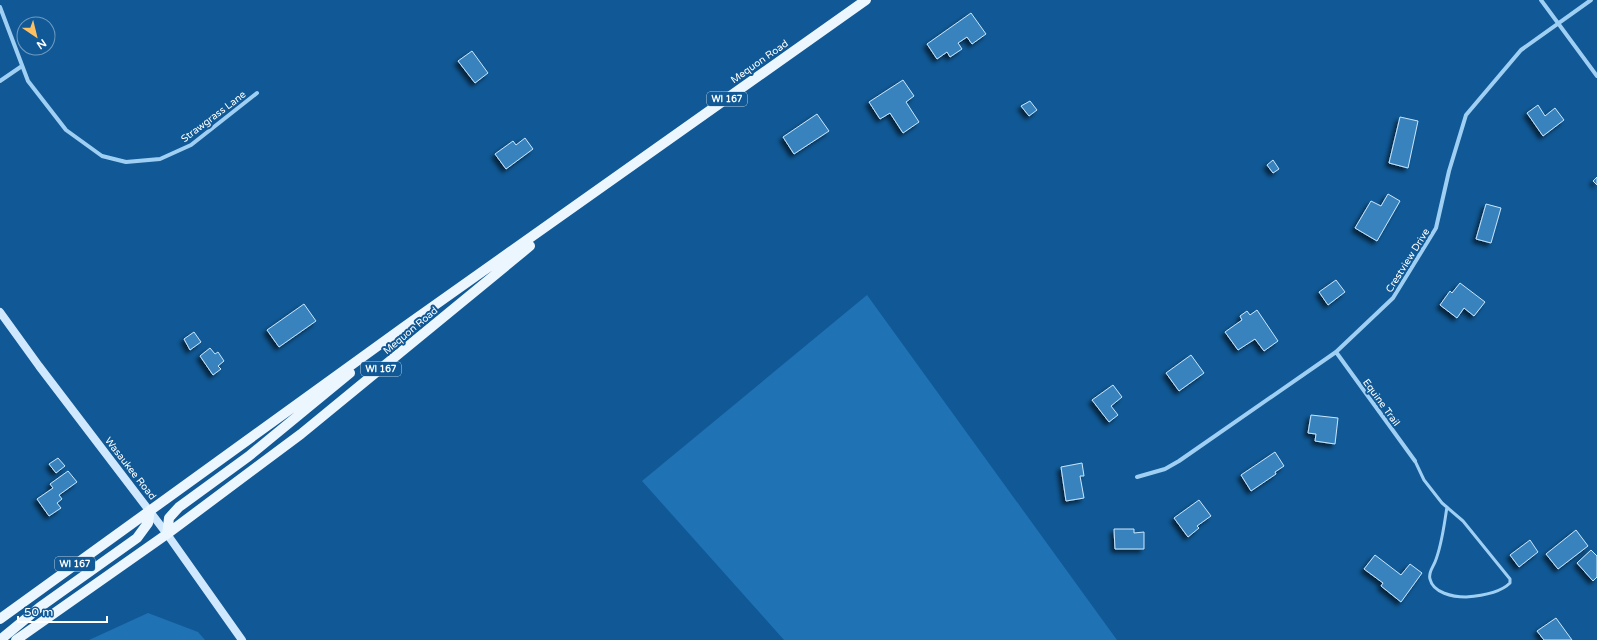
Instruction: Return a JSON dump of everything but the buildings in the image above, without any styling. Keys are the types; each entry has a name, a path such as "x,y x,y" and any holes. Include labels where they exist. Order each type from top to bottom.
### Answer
{"main road":[{"name":"Mequon Road","path":"150,510 404,327 866,0"},
{"name":"Mequon Road","path":"167,534 361,386 589,197"},
{"path":"167,534 170,518 179,507 249,456 314,404 404,327"},
{"path":"0,640 40,607 137,538 148,523 150,510"},
{"name":"WI 167","path":"0,619 150,510"},
{"name":"WI 167","path":"16,640 167,534"}],"street":[{"path":"1541,0 1597,76"},
{"name":"Crestview Drive","path":"1137,477 1165,469 1179,461 1336,352 1393,298 1436,228 1448,171 1466,115 1521,50 1558,22 1591,0"},
{"name":"Strawgrass Lane","path":"0,7 28,81 66,130 102,156 126,162 160,159 191,146 258,93"},
{"path":"0,81 22,66"},
{"name":"Wasaukee Road","path":"0,312 39,366 150,510 242,640"},
{"name":"Equine Trail","path":"1336,352 1415,461"}],"lane":[{"path":"1415,461 1424,480 1447,507 1463,521 1510,579 1510,583 1506,587 1488,593 1465,597 1447,594 1433,586 1430,574 1437,555 1447,507"}],"shaded area":[{"path":"867,295 1117,640 784,640 642,481"},
{"path":"148,613 198,632 205,640 89,640"}]}
